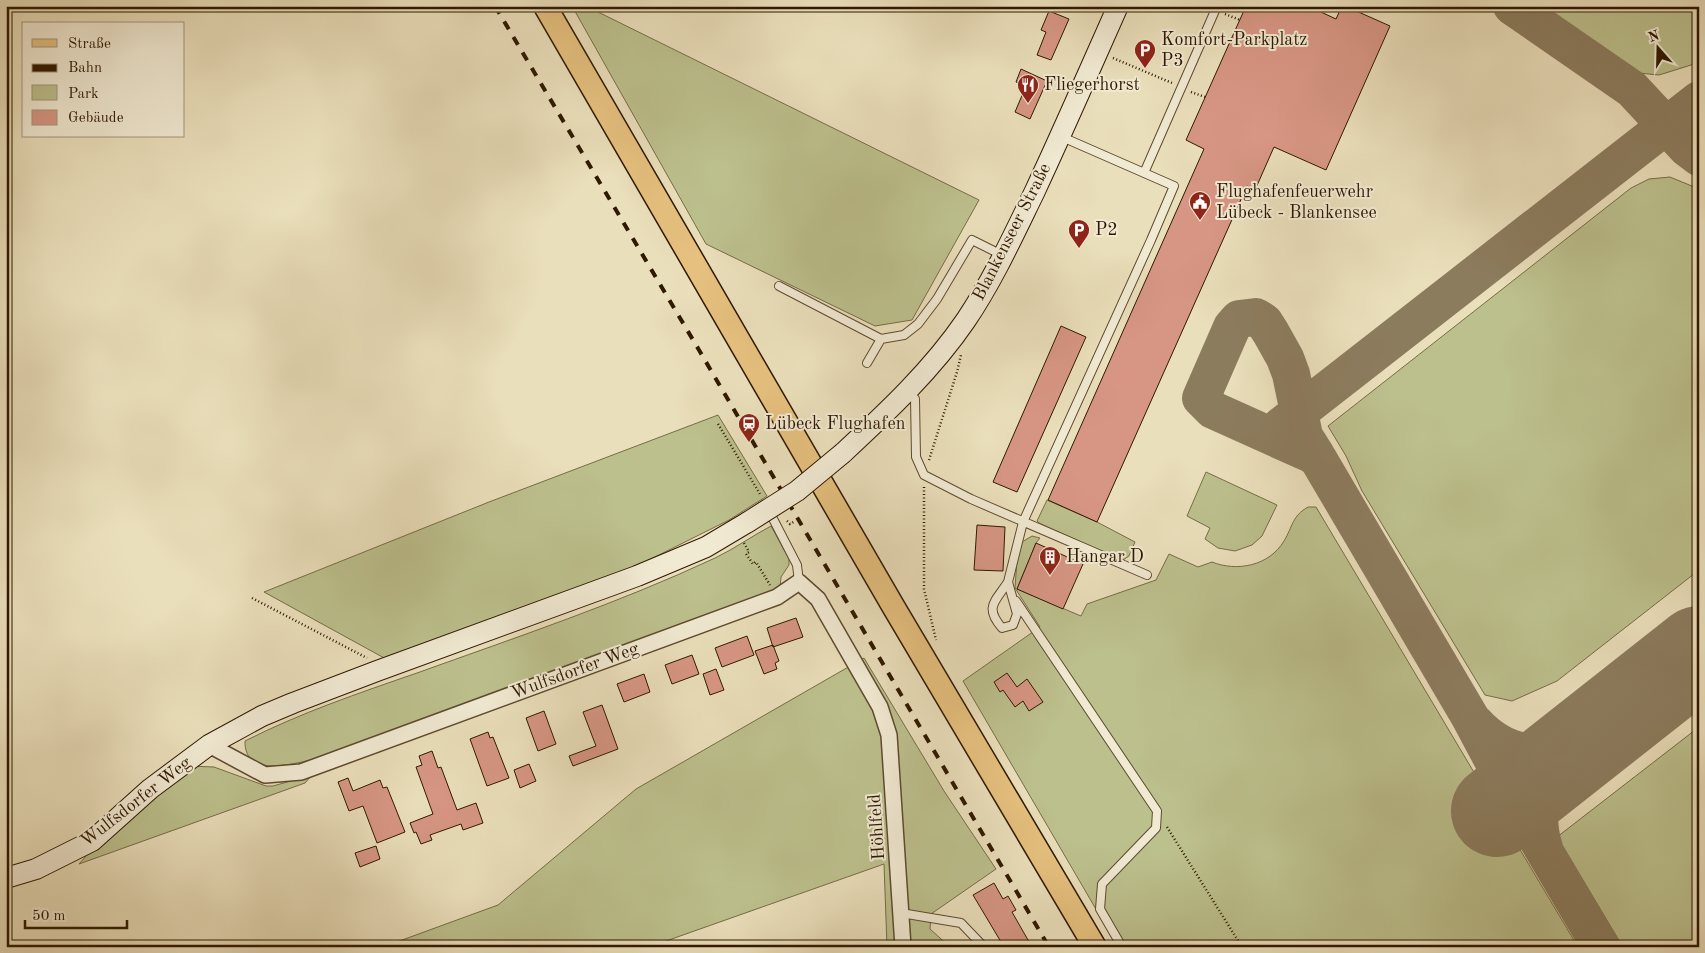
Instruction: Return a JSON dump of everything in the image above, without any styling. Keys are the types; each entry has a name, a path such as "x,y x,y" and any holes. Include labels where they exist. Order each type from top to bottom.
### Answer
{"main road":[{"path":"545,6 908,632 1095,947"}],"street":[{"name":"Blankenseer Straße","path":"867,431 909,391 966,320 1004,256 1061,136 1118,6"},
{"name":"Wulfsdorfer Weg","path":"6,878 36,869 92,841 150,789 209,745 262,716 377,671 637,576 744,531 843,453 867,431"},
{"name":"Wulfsdorfer Weg","path":"209,745 265,775 301,772 778,597 799,582"},
{"name":"Höhlfeld","path":"799,582 818,599 880,707 889,736 903,947"}],"lane":[{"path":"1144,173 1217,6"},
{"path":"1008,582 1017,614 1013,625 1002,628 993,618 992,606 1008,582 1023,522 1174,186 1061,136"},
{"path":"779,286 881,339 904,335 918,324 937,299 972,240 1004,256"},
{"path":"867,363 881,339"},
{"path":"909,391 915,399 916,458 924,475 971,499 1147,575"},
{"path":"765,505 797,565 799,582"},
{"path":"1012,595 1157,811 1156,828 1102,884 1100,909 1122,947"},
{"path":"901,913 961,924 984,947"}],"path":[{"path":"1098,51 1205,98"},
{"path":"924,589 924,475 961,354"},
{"path":"718,424 765,505"},
{"path":"788,521 790,524 796,521"},
{"path":"744,531 749,552 746,554 753,564 756,562 762,572"},
{"path":"252,598 366,657 377,671"},
{"path":"1157,811 1242,947"}],"green space":[{"path":"572,6 596,11 979,200 912,320 875,326 706,244"},
{"path":"1539,6 1699,6 1699,60 1691,65 1659,75 1638,73"},
{"path":"1670,177 1699,189 1699,570 1557,681 1512,701 1485,695 1362,491 1346,456 1328,426 1631,188 1649,179"},
{"path":"718,415 767,496 729,520 627,571 386,659 264,592 489,502"},
{"path":"1206,472 1277,505 1262,536 1252,545 1235,551 1218,548 1205,539 1210,528 1187,516"},
{"path":"1047,500 1097,522 1135,542 1129,556 1123,560 1119,559 1039,523 1037,521"},
{"path":"1308,507 1316,507 1578,947 1118,947 963,681 1040,627 1015,588 1017,559 1022,542 1032,536 1040,538 1036,543 1017,589 1081,616 1087,604 1156,580 1169,554 1198,567 1212,562 1222,565 1242,566 1252,565 1261,561 1278,549 1296,518"},
{"path":"771,526 789,559 789,565 781,577 780,589 322,757 275,766 263,765 254,761 247,753 245,741 287,721 605,605 715,558"},
{"path":"864,658 944,791 996,869 931,914 930,929 949,947 887,947 884,864 649,947 383,947 498,905 636,789"},
{"path":"1699,727 1699,947 1623,947 1557,837"},
{"path":"189,766 214,767 266,786 273,786 312,775 305,783 79,864 95,846"}],"building":[{"path":"1246,6 1308,6 1336,19 1342,6 1345,6 1390,26 1326,170 1274,147 1255,190 1247,186 1097,522 1048,500 1204,149 1186,140"},
{"path":"1049,11 1069,19 1051,60 1037,55 1046,32 1041,30"},
{"path":"1021,69 1047,81 1030,119 1015,112 1026,86 1016,82"},
{"path":"1061,326 1086,337 1017,492 993,482"},
{"path":"977,525 1005,527 1003,571 974,570"},
{"name":"Hangar D","path":"1036,543 1083,564 1063,609 1017,589"},
{"path":"796,618 803,637 773,647 767,628"},
{"path":"747,636 754,655 722,667 715,648"},
{"path":"773,645 779,661 775,663 777,669 764,674 755,651"},
{"path":"692,655 699,674 672,684 665,665"},
{"path":"716,669 724,690 710,695 703,674"},
{"path":"1007,673 1017,687 1027,679 1043,702 1029,711 1023,701 1015,707 1003,690 1000,692 994,682"},
{"path":"644,674 650,692 624,702 617,684"},
{"path":"602,705 618,749 573,766 569,756 596,746 583,712"},
{"path":"544,711 556,744 538,751 526,718"},
{"path":"488,732 490,738 493,737 509,778 487,786 470,739"},
{"path":"432,751 438,768 441,767 457,810 476,803 483,823 463,830 461,824 430,835 432,840 421,844 410,823 433,814 416,767 422,765 419,756"},
{"path":"529,764 536,781 520,788 514,770"},
{"path":"348,778 353,791 380,780 383,788 387,787 405,832 377,843 363,806 349,811 338,782"},
{"path":"376,846 380,859 360,867 355,853"},
{"path":"994,883 1003,899 1008,896 1016,910 1012,912 1032,947 1004,947 973,895"}],"taxiway":[{"path":"1512,6 1632,89 1687,148 1699,157"},
{"path":"1281,426 1699,100"},
{"path":"1317,458 1213,410 1201,398 1232,327 1239,319 1256,317 1264,322 1271,333 1285,358 1291,374 1304,436 1314,452 1470,717 1513,798 1601,947"},
{"path":"1475,723 1500,743 1513,749 1527,752 1555,751 1585,739"},
{"path":"1544,848 1539,812 1542,797 1548,784 1557,772 1592,735"}],"runway":[{"path":"1497,811 1699,652"}],"railway":[{"path":"495,6 1049,947"}],"place":[{"name":"Komfort-Parkplatz P3","path":"1145,69"},
{"name":"Fliegerhorst","path":"1028,104"},
{"name":"Flughafenfeuerwehr Lübeck - Blankensee","path":"1200,221"},
{"name":"P2","path":"1079,249"},
{"name":"Lübeck Flughafen","path":"749,443"},
{"name":"Hangar D","path":"1050,576"}]}
